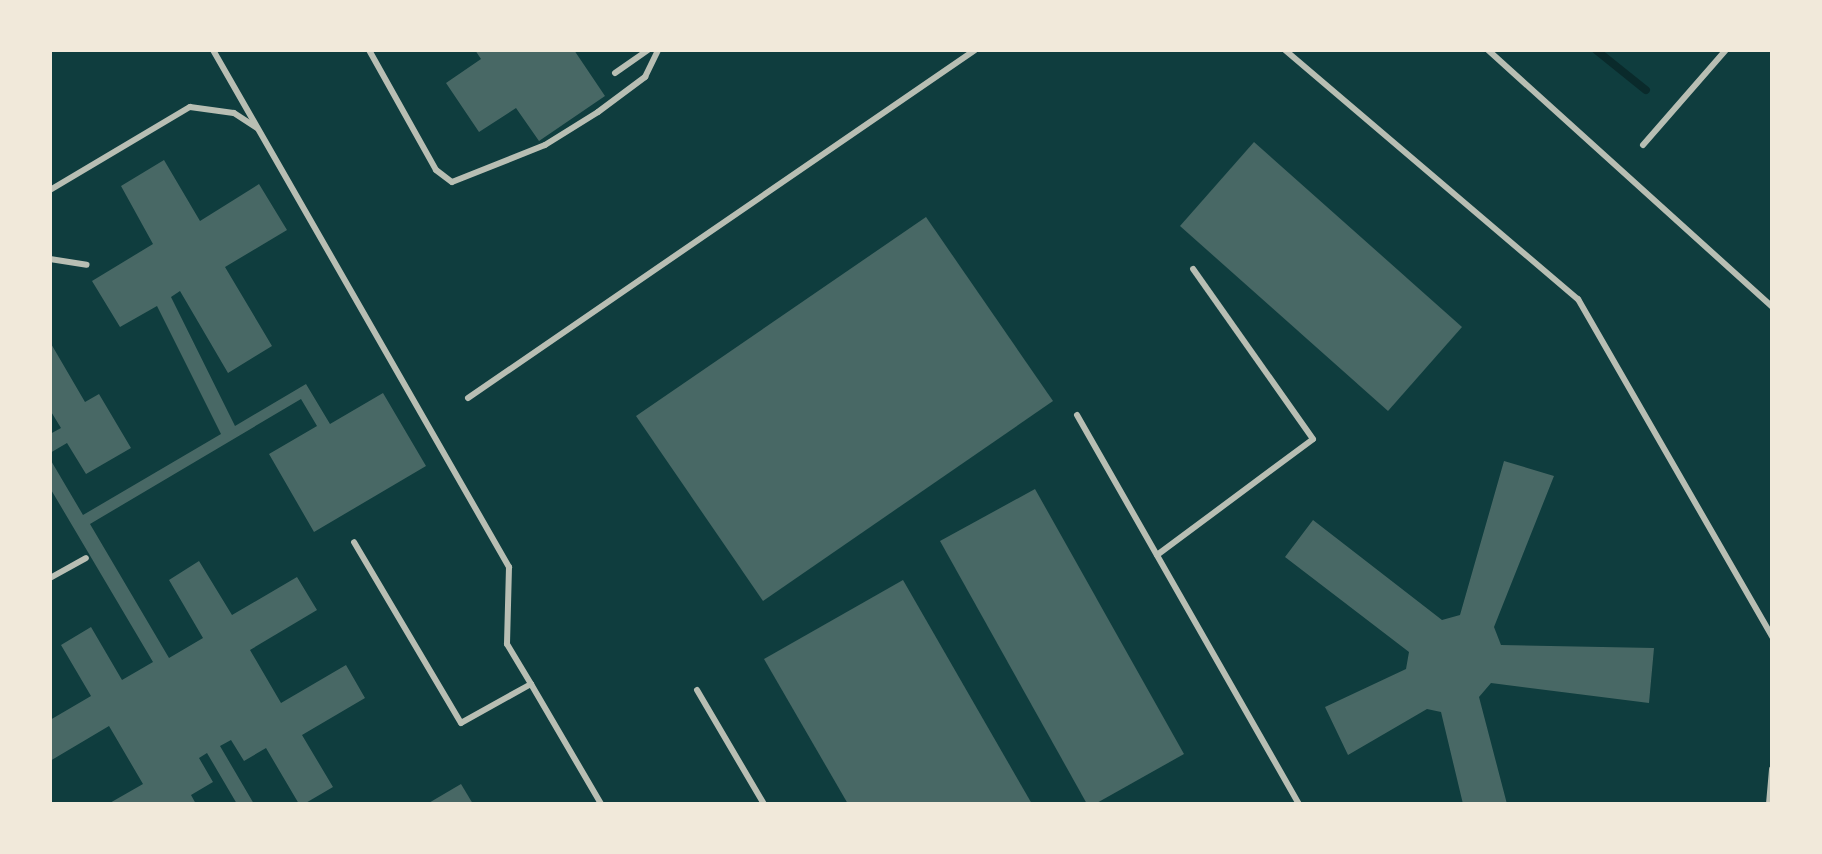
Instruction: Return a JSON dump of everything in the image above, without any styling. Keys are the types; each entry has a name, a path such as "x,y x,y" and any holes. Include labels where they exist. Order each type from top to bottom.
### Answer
{"lane":[{"path":"213,50 509,567 507,644 601,804"},
{"path":"369,50 436,170 452,182 545,145 598,112 645,77 658,50"},
{"path":"615,73 648,50"},
{"path":"468,398 975,50"},
{"path":"1285,50 1578,299 1772,637"},
{"path":"1488,50 1772,307"},
{"path":"1643,145 1726,50"},
{"path":"50,190 190,107 234,113 260,130"},
{"path":"50,259 87,265"},
{"path":"1157,555 1313,439 1193,269"},
{"path":"1077,415 1299,804"},
{"path":"354,542 461,723 531,684"},
{"path":"50,578 86,558"},
{"path":"697,690 764,804"},
{"path":"1769,804 1772,769"}],"building":[{"path":"475,50 574,50 605,96 539,141 516,108 479,132 446,83 481,59"},
{"path":"1254,142 1462,327 1388,411 1180,226"},
{"path":"164,160 200,221 259,184 287,230 225,267 272,346 228,373 180,291 171,297 235,426 306,384 330,424 383,393 426,466 314,532 269,454 317,426 301,399 90,524 169,658 203,638 169,580 199,561 232,615 297,577 317,610 250,650 281,703 346,665 365,698 302,735 333,787 304,804 299,804 266,748 244,761 231,740 220,746 254,804 237,804 207,753 199,758 213,782 191,795 196,804 108,804 143,784 109,726 50,761 50,720 91,696 61,645 91,627 122,680 153,662 50,488 50,459 83,515 221,434 157,306 120,327 92,281 153,244 121,186"},
{"path":"926,217 1053,401 763,601 636,416"},
{"path":"50,342 85,402 99,394 131,448 86,474 67,443 50,453 50,434 61,428 50,410"},
{"path":"1504,461 1554,476 1494,627 1501,645 1654,648 1649,703 1491,683 1479,697 1507,804 1463,804 1441,712 1427,709 1348,755 1325,707 1406,669 1409,652 1285,557 1313,520 1442,620 1460,615"},
{"path":"1035,489 1184,754 1095,804 1087,804 940,541"},
{"path":"903,580 1032,804 848,804 764,659"},
{"path":"461,784 473,804 427,804"}],"waterway":[{"path":"1596,50 1646,90"}]}
